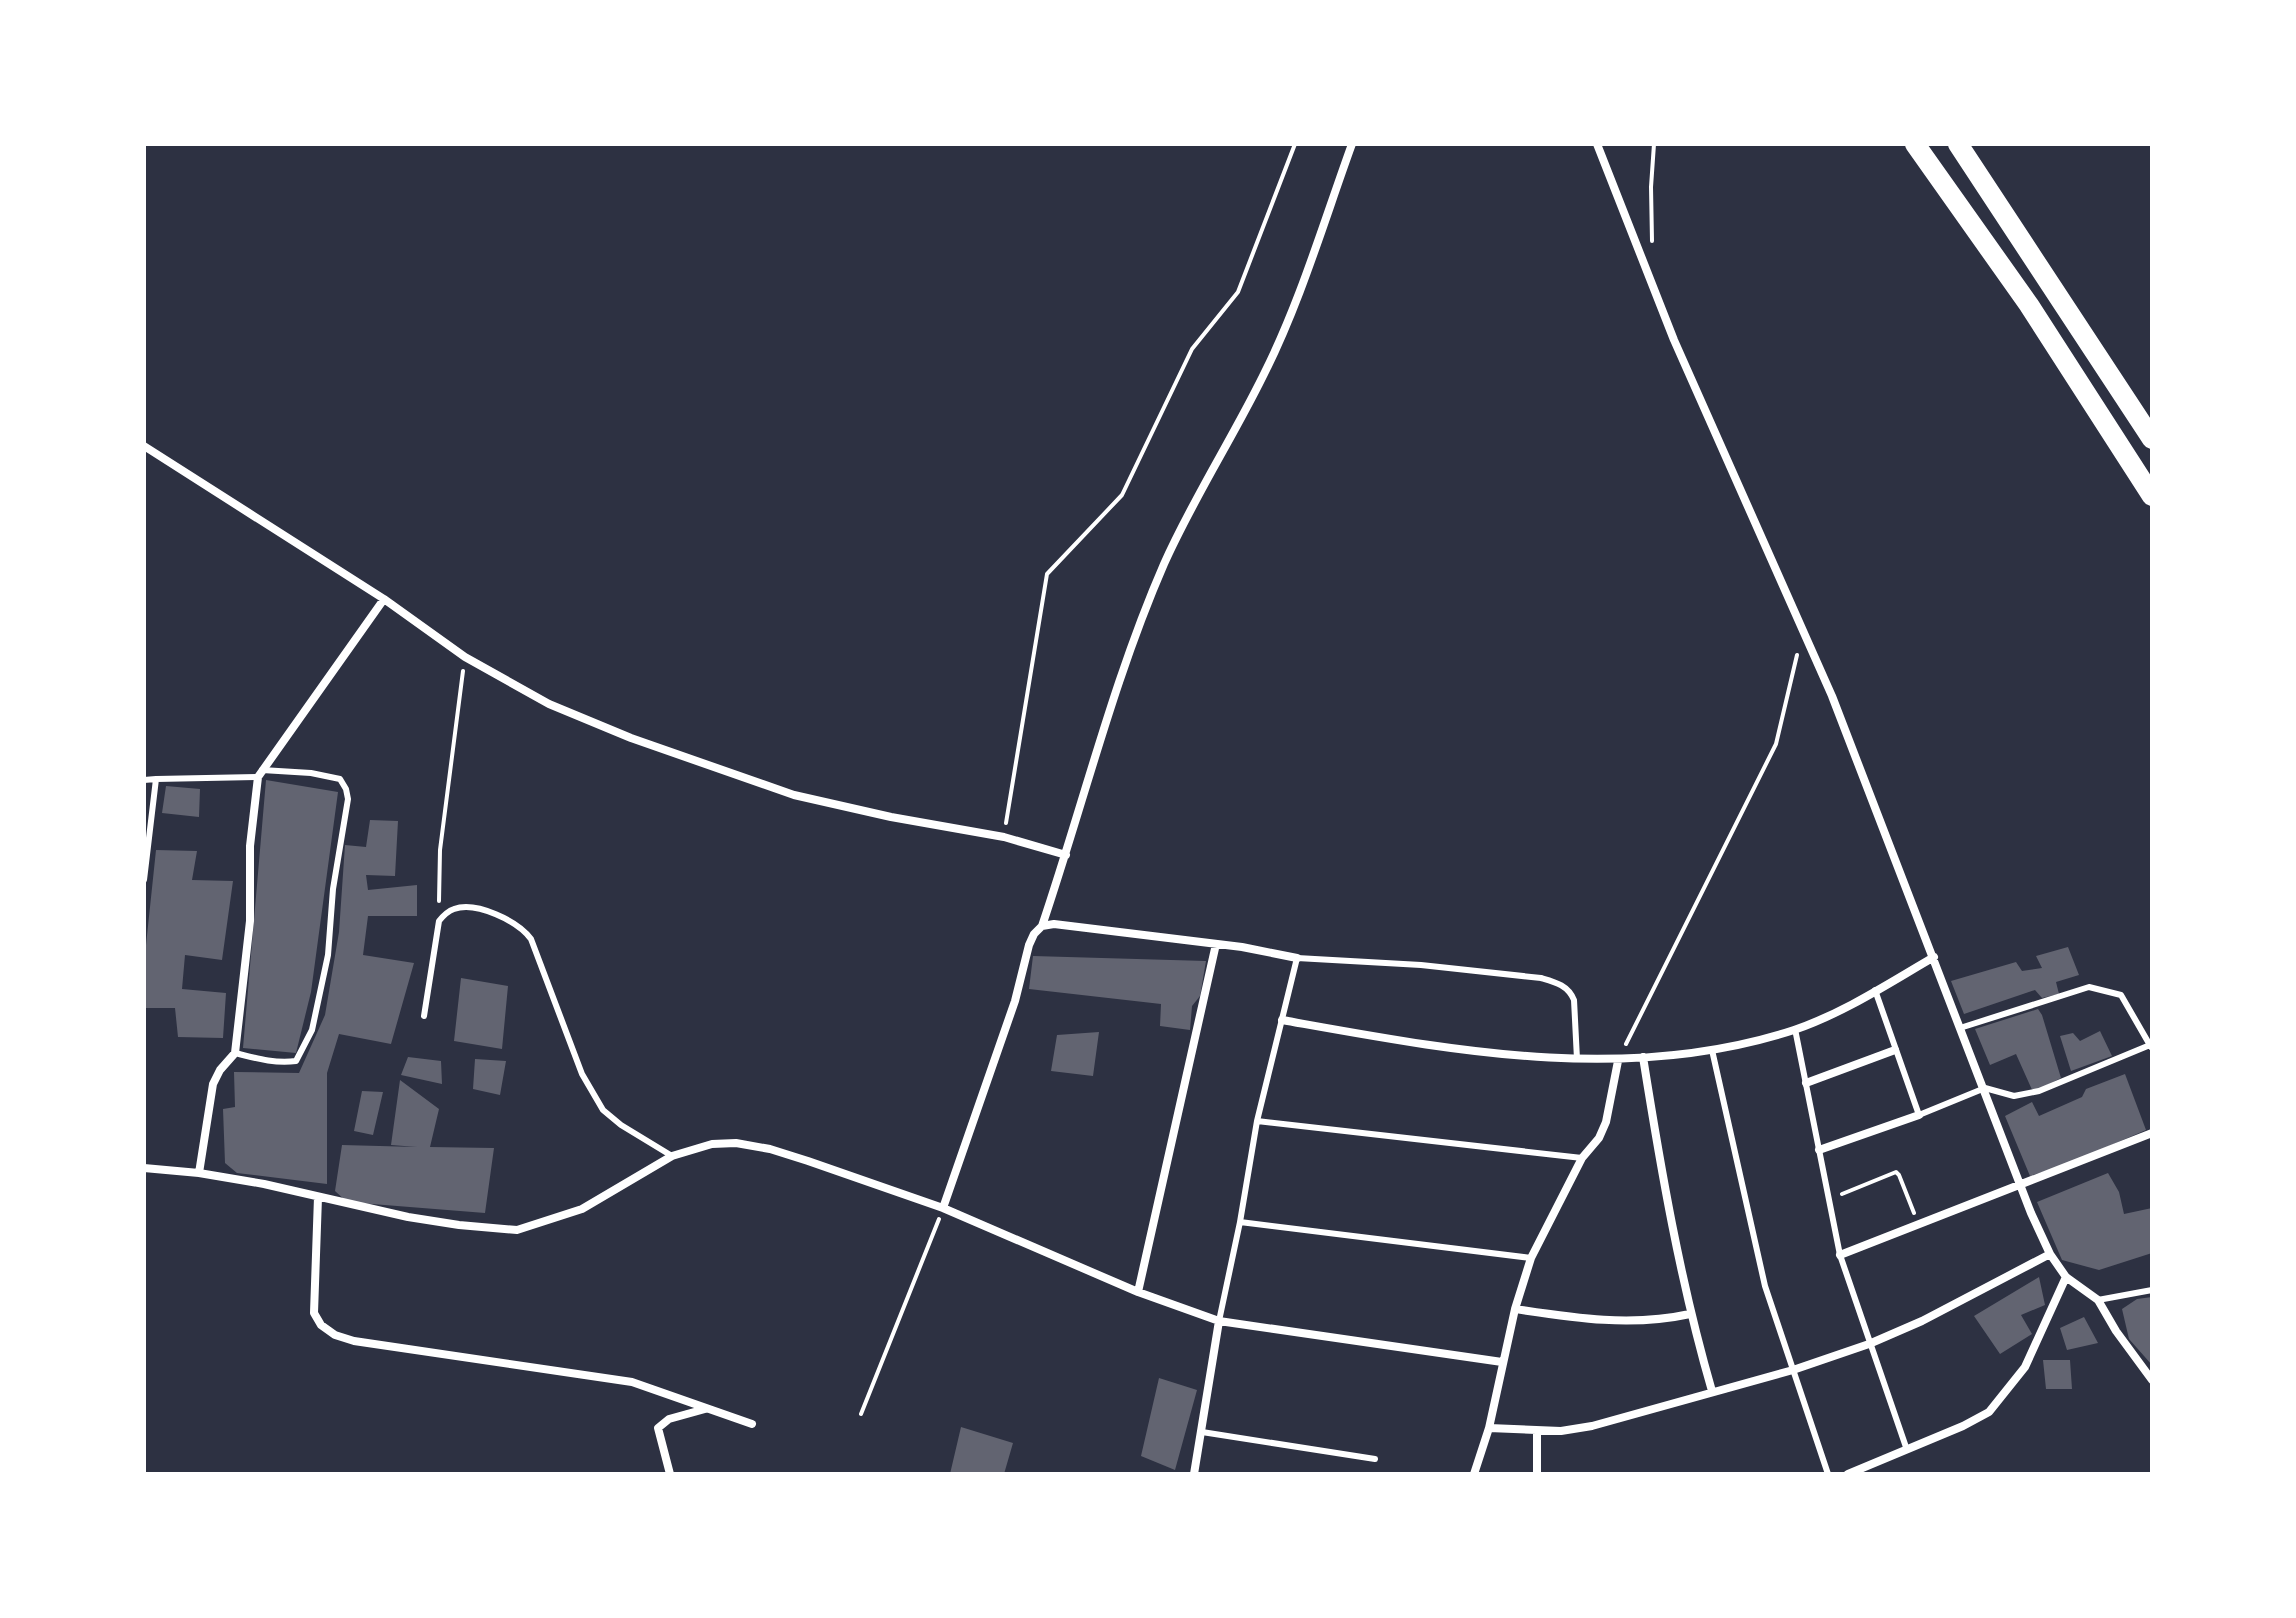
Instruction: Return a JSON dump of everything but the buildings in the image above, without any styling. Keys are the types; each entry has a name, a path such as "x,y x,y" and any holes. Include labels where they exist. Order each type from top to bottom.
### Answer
{"highway":[{"path":"1915,144 2029,305 2152,496"},
{"path":"1958,144 2152,439"}],"street":[{"path":"943,1208 1015,1001 1029,945 1042,926 1066,855 1099,741 1144,613 1190,511 1264,374 1299,290 1352,144"},
{"path":"1597,144 1674,340 1832,696 2020,1184 2050,1254 2066,1277 2098,1300 2116,1331 2152,1380"},
{"path":"144,446 384,599 465,657 549,704 631,738 794,795 891,817 1004,837 1066,855"},
{"path":"199,1173 213,1084 235,1053 250,921 250,846 259,773 384,599"},
{"path":"1042,926 1054,924 1095,928 1277,952 1297,958"},
{"path":"1138,1292 1216,944"},
{"path":"1282,1020 1511,1057 1618,1061 1712,1050 1795,1029 1843,1008 1934,957"},
{"path":"1806,1083 1895,1050"},
{"path":"1643,1057 1666,1199 1690,1314 1712,1391"},
{"path":"1474,1474 1489,1428 1515,1309 1531,1258 1582,1158 1591,1151 1606,1122 1618,1061"},
{"path":"1819,1150 1919,1115"},
{"path":"1840,1255 1919,1227 2152,1133"},
{"path":"144,1168 264,1184 408,1217 517,1230 582,1209 672,1156 712,1144 736,1143 770,1149 943,1208 1138,1292 1219,1321 1502,1362"},
{"path":"318,1197 314,1313 321,1325 335,1335 406,1349 632,1382 752,1424"},
{"path":"1489,1428 1537,1432 1592,1426 1793,1370 1869,1344 1922,1321 2050,1254"},
{"path":"1848,1474 1989,1412 2025,1367 2066,1277"},
{"path":"1515,1309 1587,1320 1629,1322 1690,1314"},
{"path":"1194,1474 1219,1321"},
{"path":"670,1474 658,1428 669,1419 705,1409"},
{"path":"1537,1432 1537,1474"}],"lane":[{"path":"144,780 259,773 334,776 344,783 346,789 347,810 333,889 328,955 306,1045 296,1061 235,1053"},
{"path":"144,880 156,779"},
{"path":"424,1016 439,921 451,910 458,908 496,915 523,928 531,939 582,1074 603,1110 621,1125 672,1156"},
{"path":"1219,1321 1257,1121 1297,958 1421,965 1541,978 1558,983 1574,1000 1577,1059"},
{"path":"1875,990 1919,1115 1985,1088 2014,1096 2039,1091 2151,1047 2121,995 2089,987 1960,1028"},
{"path":"1795,1029 1840,1255 1907,1450"},
{"path":"1712,1050 1765,1286 1828,1474"},
{"path":"1257,1121 1582,1158"},
{"path":"1240,1222 1531,1258"},
{"path":"2098,1300 2152,1290"},
{"path":"1202,1432 1375,1459"}],"path":[{"path":"1004,837 1047,574 1122,495 1192,349 1238,292 1295,144"},
{"path":"1652,244 1654,144"},
{"path":"1618,1061 1776,744 1802,630"},
{"path":"439,921 440,850 465,657"},
{"path":"1830,1199 1896,1172 1919,1227"},
{"path":"861,1414 943,1208"}]}
